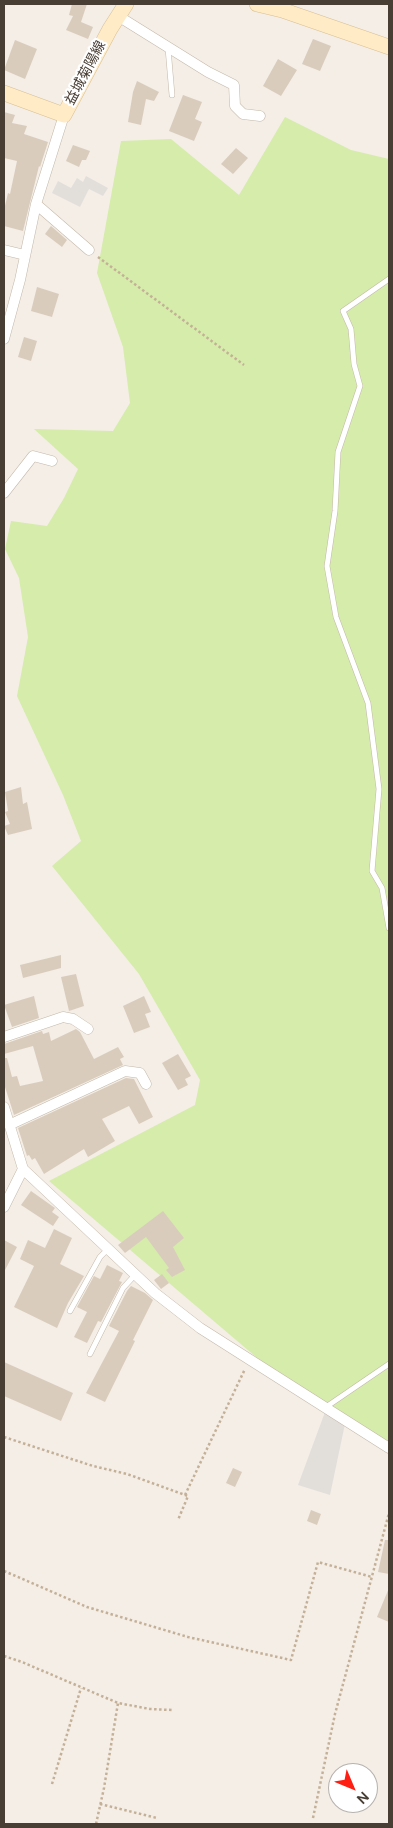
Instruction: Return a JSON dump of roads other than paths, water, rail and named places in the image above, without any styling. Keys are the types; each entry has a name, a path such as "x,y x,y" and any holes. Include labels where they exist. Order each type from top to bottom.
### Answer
{"main road":[{"path":"257,4 282,7 389,46"},
{"name":"益城菊陽線","path":"4,93 64,115 122,10"}],"street":[{"path":"122,10 168,47 234,85 235,106 243,114 260,116"},
{"path":"4,339 7,316 25,255 36,204 64,115"},
{"path":"36,204 89,250"},
{"path":"4,250 25,255"},
{"path":"4,493 33,456 52,462"},
{"path":"4,1037 63,1017 73,1018 88,1029"},
{"path":"9,1125 126,1071 140,1073 146,1084"},
{"path":"4,1107 24,1168 154,1293 200,1328 389,1448"},
{"path":"4,1206 24,1168"}],"lane":[{"path":"168,47 172,95"},
{"path":"389,279 343,311 351,329 354,364 360,386 338,452 335,510 327,566 336,617 368,703 379,789 372,871 382,888 389,928"},
{"path":"70,1311 100,1257 108,1249"},
{"path":"90,1354 123,1288 135,1275"},
{"path":"326,1407 389,1364"}]}
